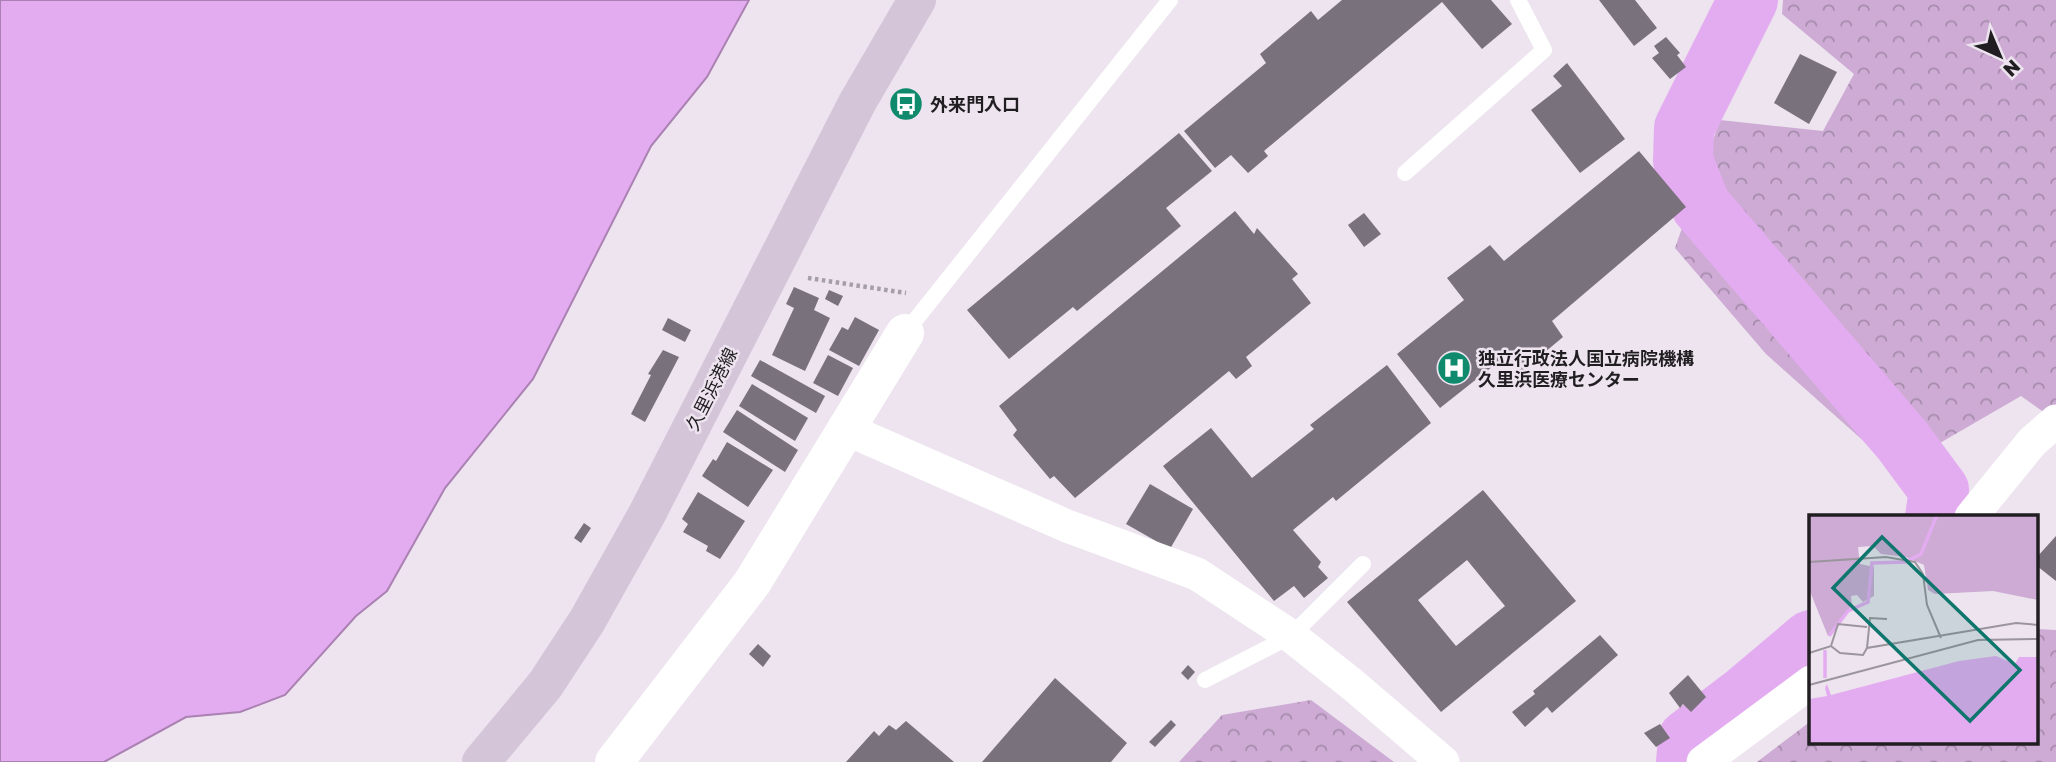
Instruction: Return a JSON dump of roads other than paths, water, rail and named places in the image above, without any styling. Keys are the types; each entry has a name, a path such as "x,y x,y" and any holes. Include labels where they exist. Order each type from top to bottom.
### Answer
{"main road":[{"name":"久里浜港線","path":"481,762 545,685 587,621 648,514 857,103 917,0"}],"street":[{"path":"614,762 752,583 917,318"},
{"path":"1973,515 2032,442 2056,421"},
{"path":"846,429 1067,526 1197,574 1291,636 1443,762"},
{"path":"1703,762 1809,683"}],"lane":[{"path":"917,318 1170,0"},
{"path":"1405,173 1544,50 1518,0"},
{"path":"1205,680 1291,636 1363,564"}],"waterway":[{"path":"1748,0 1684,128 1683,161 1701,206 1902,440 1939,490 1935,515"},
{"path":"1686,762 1688,739 1809,642"}],"place":[{"name":"外来門入口","path":"906,104"},
{"name":"独立行政法人国立病院機構 久里浜医療センター","path":"1454,368"}]}
